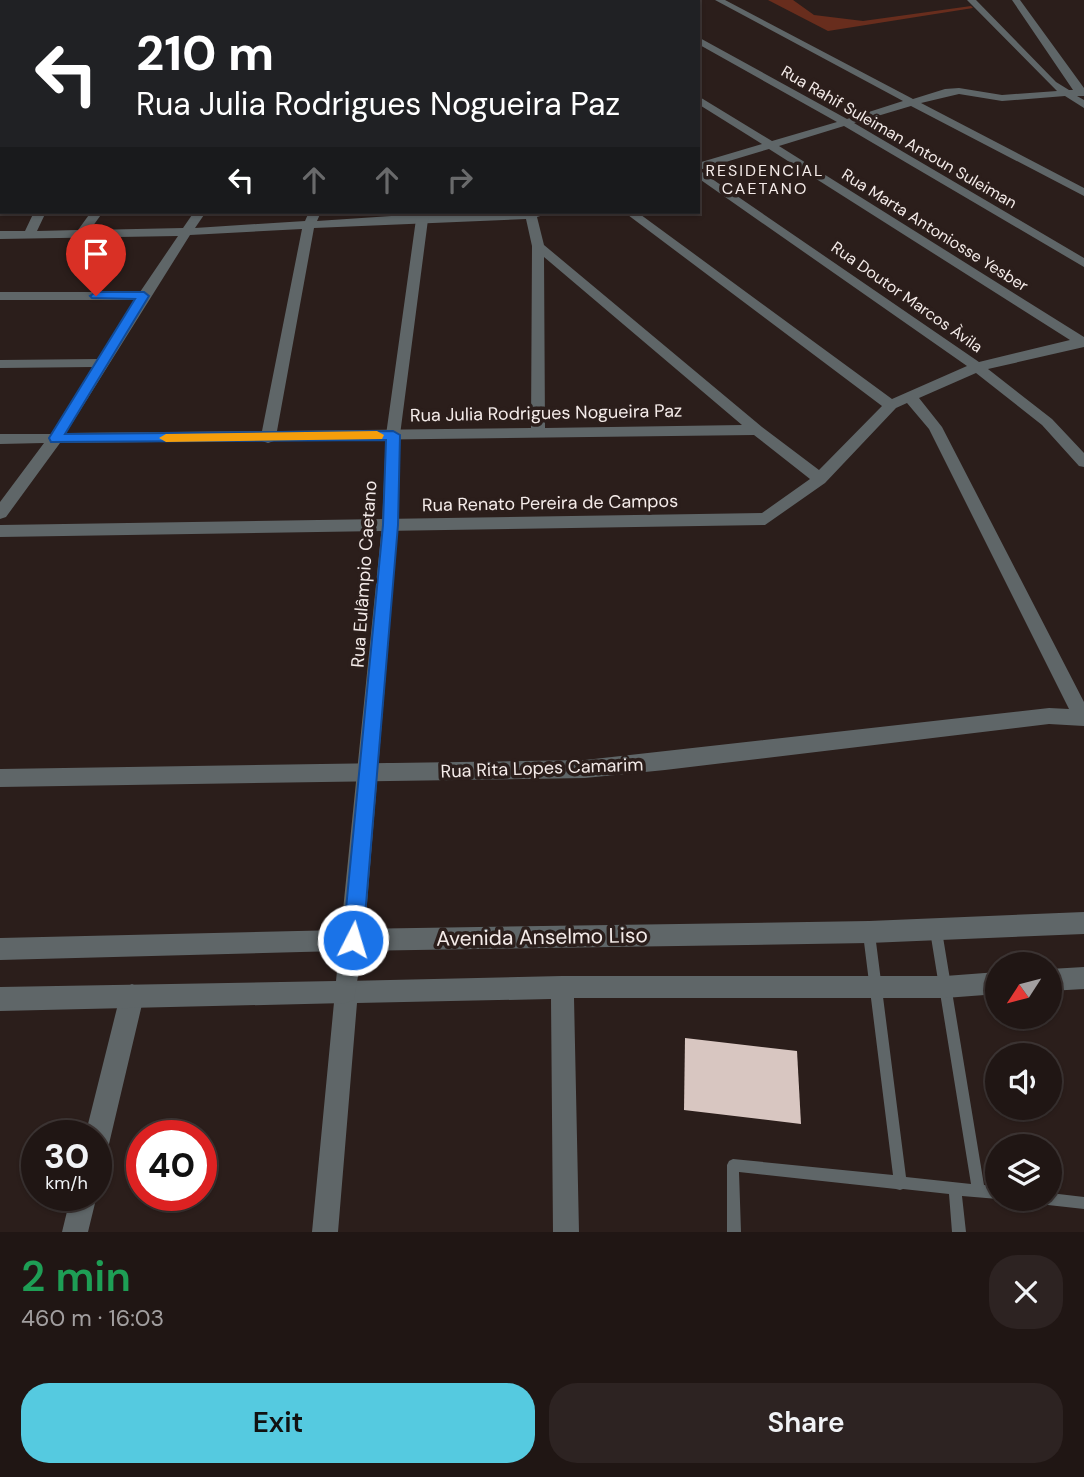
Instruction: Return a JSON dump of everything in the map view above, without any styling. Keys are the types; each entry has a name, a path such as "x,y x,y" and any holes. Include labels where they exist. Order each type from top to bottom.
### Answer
{"street":[{"path":"719,0 1084,193"},
{"path":"971,0 1053,84 1084,104"},
{"path":"1016,0 1083,93"},
{"name":"Rua Rahif Suleiman Antoun Suleiman","path":"700,41 845,122 1084,263"},
{"path":"700,169 845,122 959,91 1002,98 1064,92 1083,93"},
{"name":"Rua Marta Antoniosse Yesber","path":"700,100 1083,342"},
{"name":"Rua Doutor Marcos Àvila","path":"700,171 977,368 1047,422 1084,462"},
{"path":"29,234 39,214"},
{"path":"81,234 96,214"},
{"path":"0,513 56,438 199,214"},
{"path":"0,235 187,232 312,218 536,214"},
{"path":"633,214 891,405"},
{"name":"Rua Eulâmpio Caetano","path":"325,1232 390,525 393,435 422,215"},
{"path":"531,215 538,246 538,432"},
{"path":"268,438 312,218"},
{"path":"538,246 757,430 820,479 891,405 977,368 1083,342"},
{"path":"0,296 144,296"},
{"path":"0,364 102,363"},
{"path":"910,397 935,427 1083,717"},
{"name":"Rua Julia Rodrigues Nogueira Paz","path":"0,439 268,438 757,430"},
{"name":"Rua Renato Pereira de Campos","path":"0,531 765,519 820,479"},
{"name":"Rua Rita Lopes Camarim","path":"0,778 368,774 611,767 1049,716 1083,717"},
{"name":"Avenida Anselmo Liso","path":"0,949 353,940 936,931 1084,923"},
{"path":"1062,979 1084,978"},
{"path":"0,999 562,987 874,988 985,984"},
{"path":"562,987 566,1232"},
{"path":"102,1120 132,996"},
{"path":"75,1232 80,1211"}],"lane":[{"path":"936,931 979,1191"},
{"path":"869,932 900,1184"},
{"path":"734,1232 733,1166 985,1192"},
{"path":"955,1190 959,1232"},
{"path":"1062,1201 1084,1203"}],"shaded area":[{"path":"768,0 793,0 814,15 863,21 971,6 973,8 828,31"}],"building":[{"path":"685,1038 797,1051 801,1124 684,1110"}],"slow traffic":[{"path":"166,438 377,435"}],"district":[{"name":"RESIDENCIAL CAETANO","path":"765,179"}],"route":[{"path":"96,296 144,296 56,438 393,435 390,525 353,940"}]}
